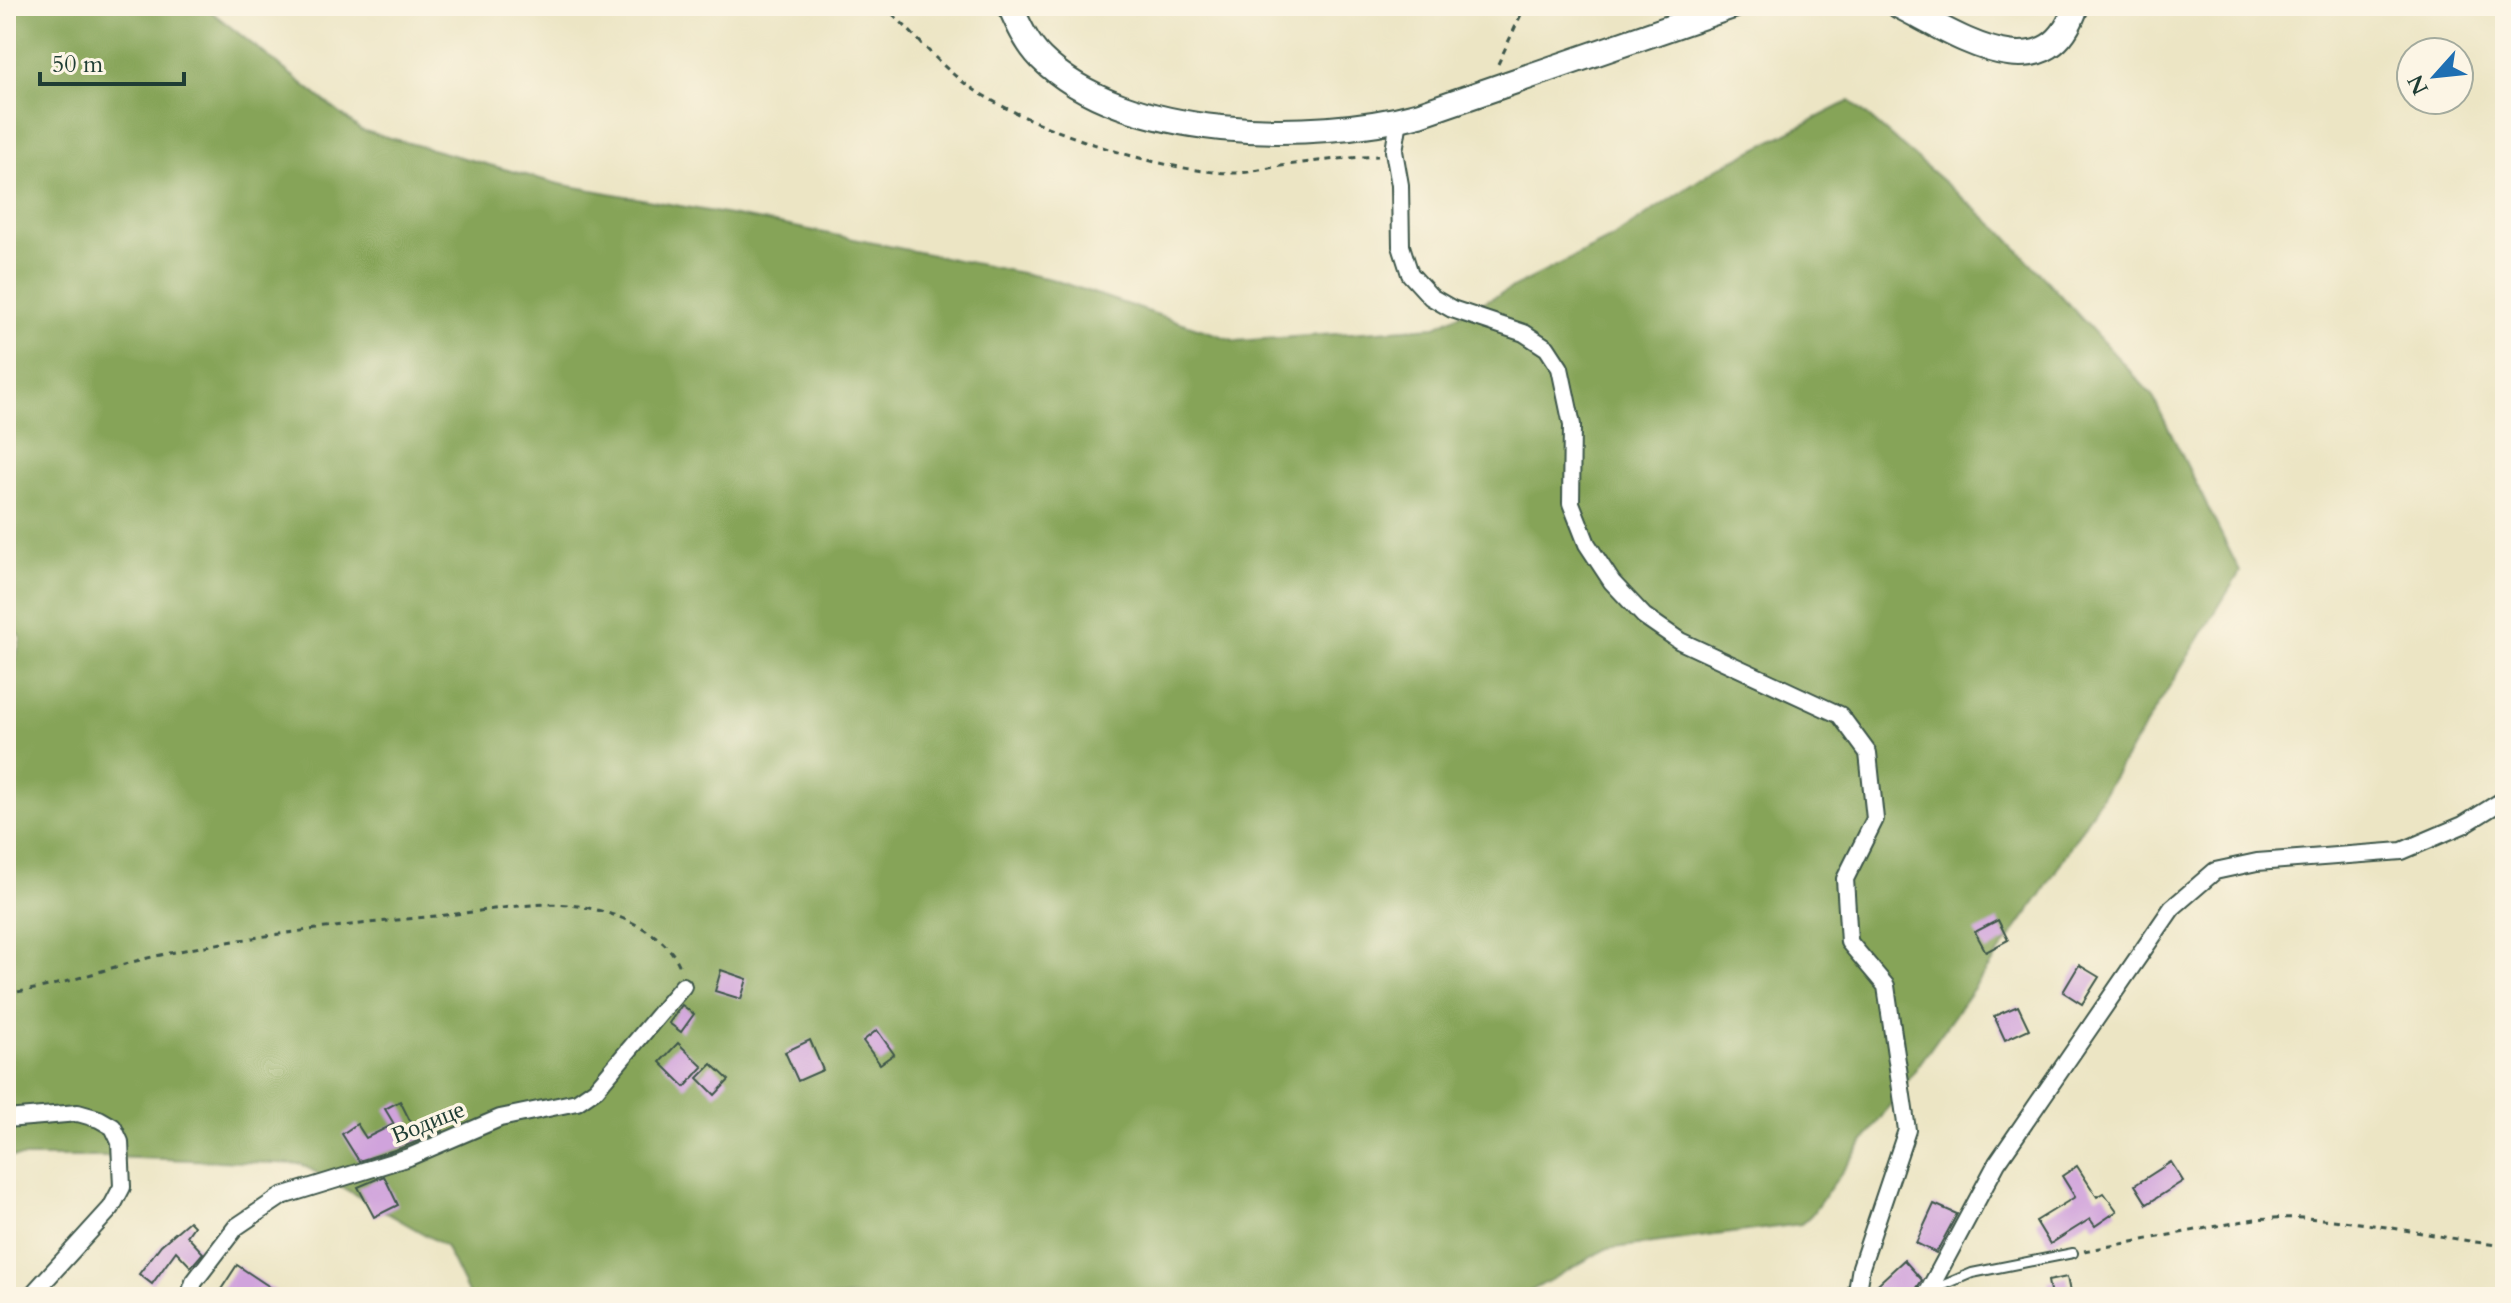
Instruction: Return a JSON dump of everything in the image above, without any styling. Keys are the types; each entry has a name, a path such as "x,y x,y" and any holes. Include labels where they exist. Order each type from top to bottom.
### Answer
{"main road":[{"path":"1010,6 1039,56 1057,72 1099,98 1145,115 1272,130 1369,126 1399,120 1733,6"},
{"path":"1899,6 1991,50 2015,55 2033,54 2060,39 2076,6"}],"street":[{"path":"1399,120 1394,151 1400,185 1401,246 1410,274 1431,297 1452,309 1524,333 1547,348 1560,368 1572,425 1571,503 1587,544 1612,582 1644,616 1680,641 1840,715 1868,753 1875,819 1845,879 1849,942 1886,986 1907,1130 1861,1267 1856,1297"},
{"path":"1925,1294 1997,1163 2172,908 2215,871 2257,862 2402,851 2463,825 2505,799"},
{"name":"Водице","path":"189,1297 194,1282 236,1227 282,1196 409,1157 500,1118 577,1102 596,1089 683,986"},
{"path":"6,1119 78,1113 113,1127 120,1142 122,1187 111,1208 30,1297"}],"lane":[{"path":"1925,1294 1972,1273 2073,1253"}],"path":[{"path":"1484,93 1525,6"},
{"path":"6,993 30,991 149,957 265,935 546,905 595,910 643,930 675,954 683,974 683,986"},
{"path":"2073,1253 2255,1219 2281,1217 2348,1221 2505,1246"}],"green space":[{"path":"6,6 204,6 361,130 559,184 785,225 1051,279 1236,341 1434,327 1612,238 1714,170 1850,101 2001,231 2152,395 2240,572 2042,893 1811,1215 1801,1224 1606,1249 1520,1297 470,1297 445,1246 301,1164 110,1157 6,1157 6,700 21,638 6,616"}],"building":[{"path":"1998,920 2008,940 1986,952 1975,932"},
{"path":"2079,965 2099,977 2082,1004 2063,992"},
{"path":"721,970 747,979 741,999 715,991"},
{"path":"682,1005 694,1014 681,1032 669,1023"},
{"path":"2018,1006 2029,1029 2005,1040 1994,1016"},
{"path":"877,1030 894,1054 880,1064 863,1041"},
{"path":"810,1040 823,1070 798,1081 785,1052"},
{"path":"678,1043 703,1067 685,1087 660,1062"},
{"path":"712,1064 729,1080 715,1095 698,1078"},
{"path":"400,1101 417,1135 440,1124 443,1131 359,1161 342,1134 357,1124 366,1138 394,1124 385,1109"},
{"path":"2171,1162 2183,1181 2147,1204 2135,1185"},
{"path":"2077,1166 2097,1197 2104,1193 2117,1211 2095,1226 2090,1219 2050,1244 2036,1221 2075,1197 2062,1176"},
{"path":"384,1176 398,1205 374,1217 358,1187"},
{"path":"1934,1204 1957,1214 1936,1253 1916,1243"},
{"path":"189,1221 194,1226 187,1236 203,1253 191,1267 176,1251 152,1284 139,1274 161,1245"},
{"path":"1904,1260 1922,1280 1911,1297 1867,1297 1868,1293"},
{"path":"237,1265 285,1297 216,1297"},
{"path":"2067,1277 2071,1297 2051,1297 2048,1281"}]}
